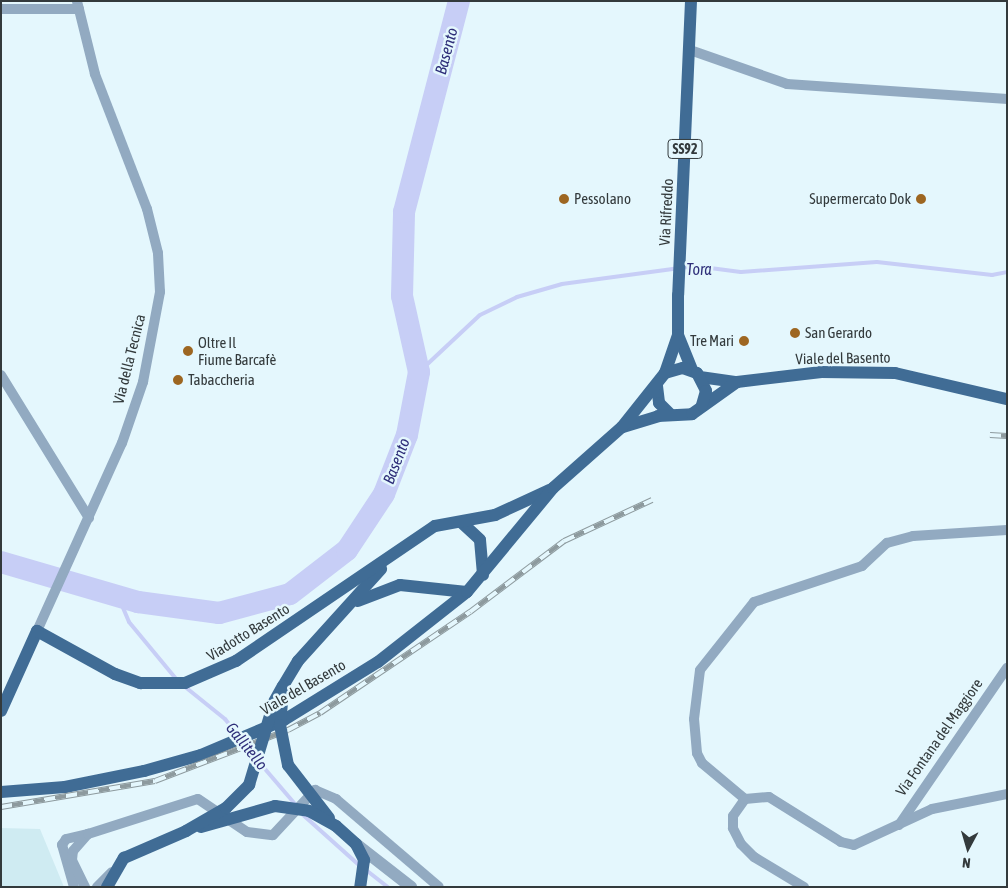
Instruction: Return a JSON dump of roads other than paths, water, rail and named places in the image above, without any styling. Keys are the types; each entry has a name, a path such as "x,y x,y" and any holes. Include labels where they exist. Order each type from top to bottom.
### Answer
{"main road":[{"name":"Via Rifreddo","path":"678,335 678,294 691,1"},
{"name":"SS92","path":"665,373 678,335"},
{"name":"SS92","path":"678,335 696,374"},
{"path":"671,415 659,403 657,386 665,373 683,368 696,374 737,382"},
{"name":"Viale del Basento","path":"737,382 821,372 895,374 1007,399"},
{"path":"696,374 706,391 702,405"},
{"path":"622,427 671,415 685,416 737,382"},
{"name":"Viale del Basento","path":"1,792 107,779 201,755 284,720 378,662 467,592 553,488 622,427 657,386"},
{"name":"Viale del Basento","path":"461,522 495,515 553,488"},
{"path":"461,522 480,540 483,574"},
{"name":"Viadotto Basento","path":"37,631 114,674 140,683 185,682 236,661 435,526 461,522"},
{"path":"186,831 226,808 248,785 274,702 298,661 351,605 391,557"},
{"path":"351,605 376,591 400,585 467,592"},
{"name":"Via della Tecnica","path":"1,711 37,631"},
{"path":"283,686 280,725 288,764 336,826 356,844 364,860 360,887"},
{"path":"106,887 113,872 143,846 186,831 276,806 309,811 336,826"}],"street":[{"path":"1,9 78,5"},
{"name":"Via della Tecnica","path":"37,631 89,518 143,382 160,292 158,253 147,209 95,74 78,5"},
{"path":"690,50 787,84 1007,99"},
{"path":"1,375 89,518"},
{"path":"1007,530 914,536 886,544 862,566 754,602 700,670 694,719 697,753 745,799 769,797 841,842 854,845 932,809 1007,794"},
{"name":"Via Fontana del Maggiore","path":"899,825 1007,668"},
{"path":"74,887 62,845 66,839 88,834 198,799 247,832 261,836 281,830 312,794 322,790 336,799 439,887"},
{"path":"745,799 733,816 732,828 741,844 754,857 804,887"},
{"path":"85,887 72,860 73,852 88,834"},
{"path":"356,844 411,887"},
{"path":"97,887 113,872"}],"waterway":[{"name":"Basento","path":"1,562 138,602 219,613 290,594 347,550 384,494 407,435 419,372 402,296 404,212 459,1"},
{"name":"Tora","path":"419,372 480,315 517,297 562,284 695,266 741,272 877,262 992,275 1007,272"},
{"name":"Gallitello","path":"118,596 129,622 177,680"},
{"name":"Gallitello","path":"184,686 225,719 255,756"},
{"name":"Gallitello","path":"259,762 295,804"},
{"name":"Gallitello","path":"302,814 360,866"},
{"name":"Gallitello","path":"366,870 388,887"}],"railway":[{"path":"990,435 1007,436"},
{"path":"1,807 155,781 288,730 320,713 470,612 564,541 652,500"}],"place":[{"name":"Pessolano","path":"564,199"},
{"name":"Supermercato Dok","path":"921,199"},
{"name":"San Gerardo","path":"795,333"},
{"name":"Tre Mari","path":"744,341"},
{"name":"Oltre Il Fiume Barcafè","path":"188,351"},
{"name":"Tabaccheria","path":"178,380"}]}
